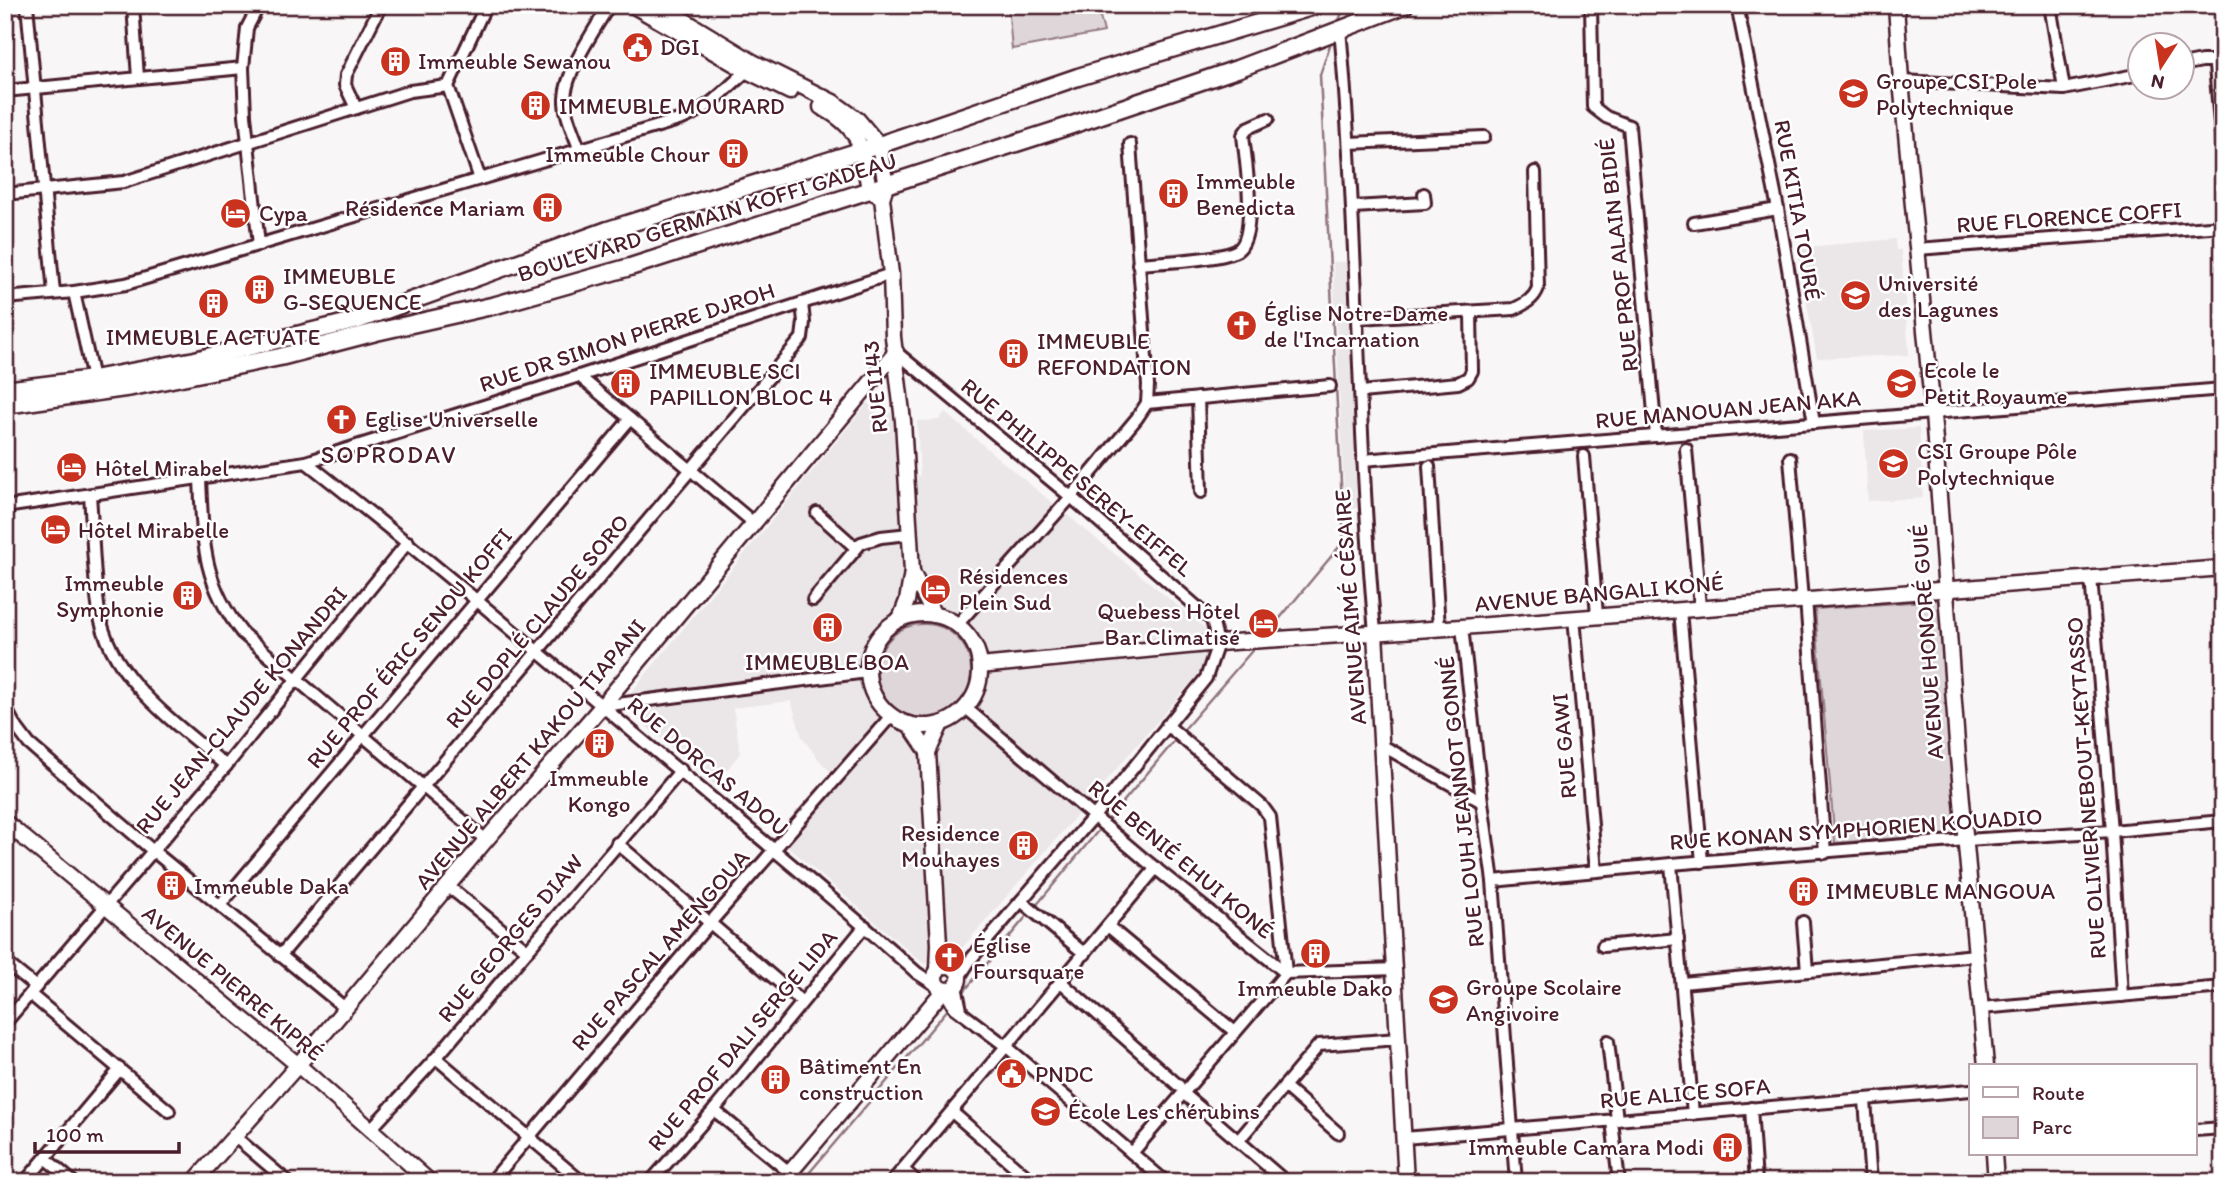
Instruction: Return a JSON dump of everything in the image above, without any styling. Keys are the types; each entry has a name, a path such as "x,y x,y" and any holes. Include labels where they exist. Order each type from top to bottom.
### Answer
{"main road":[{"name":"BOULEVARD GERMAIN KOFFI GADEAU","path":"5,390 93,379 208,357 358,320 608,230 862,150 874,139 1318,5"},
{"name":"BOULEVARD GERMAIN KOFFI GADEAU","path":"5,404 152,383 280,357 376,332 449,317 630,267 879,191 1237,69 1405,5"}],"street":[{"path":"27,5 54,293"},
{"path":"133,5 138,78"},
{"path":"259,5 247,28 243,68 259,245"},
{"path":"356,108 345,85 346,75 381,5"},
{"path":"480,179 448,86 486,5"},
{"path":"580,151 565,105 566,91 573,70 609,5"},
{"path":"632,5 747,71 830,111 853,130 879,191"},
{"path":"659,5 766,69 833,102 858,120 874,139 879,191"},
{"name":"RUE PROF ALAIN BIDIÉ","path":"1591,5 1593,107 1606,117 1629,127 1656,436"},
{"name":"RUE KITIA TOURÉ","path":"1737,5 1778,209 1814,423"},
{"name":"AVENUE HONORÉ GUIÉ","path":"1896,5 1933,414 1945,589 1986,1064"},
{"path":"2050,5 2064,89"},
{"name":"AVENUE AIMÉ CÉSAIRE","path":"1340,29 1353,207 1363,460 1383,746 1406,1182"},
{"path":"2196,62 2220,58"},
{"path":"2220,58 2215,66 2223,158"},
{"path":"5,91 243,68"},
{"path":"5,298 126,284 580,151 703,111 747,71 766,69"},
{"path":"1901,80 2064,89 2126,77"},
{"path":"5,194 106,186 124,182 410,91 448,86"},
{"path":"1138,264 1216,256 1241,247 1249,230 1250,215 1243,135 1248,128 1268,119"},
{"path":"1349,143 1484,137"},
{"path":"957,625 1071,497 1147,403 1148,385 1130,144"},
{"path":"1358,318 1514,309 1535,295 1538,288 1535,172"},
{"name":"RUE I143","path":"879,191 899,331 896,352 912,572 907,601 900,619"},
{"path":"1353,207 1425,203 1424,194"},
{"path":"1694,223 1778,209"},
{"name":"RUE FLORENCE COFFI","path":"1917,249 2223,226"},
{"name":"RUE DR SIMON PIERRE DJROH","path":"5,507 200,480 306,462 891,274"},
{"path":"74,292 93,379"},
{"name":"RUE DOPLÉ CLAUDE SORO","path":"280,956 802,338 802,303"},
{"path":"1361,392 1458,383 1468,379 1472,371 1471,313"},
{"name":"RUE PHILIPPE SEREY-EIFFEL","path":"896,352 1071,497 1212,620 1218,643"},
{"name":"AVENUE ALBERT KAKOU TIAPANI","path":"194,1182 298,1065 602,706 896,352"},
{"path":"579,376 755,524"},
{"path":"1147,403 1330,386"},
{"name":"RUE MANOUAN JEAN AKA","path":"1363,460 2223,389"},
{"path":"1198,398 1201,492"},
{"name":"RUE PROF ÉRIC SENOU KOFFI","path":"221,905 630,419"},
{"path":"1685,449 1700,607"},
{"path":"1584,456 1597,615"},
{"path":"1790,458 1825,853"},
{"name":"RUE DORCAS ADOU","path":"306,462 478,599 775,849 917,973 950,987"},
{"path":"1429,466 1439,628"},
{"path":"200,480 205,555 221,603 242,633 486,840"},
{"path":"90,495 99,613 113,649 142,692 226,766"},
{"path":"817,513 856,548"},
{"path":"813,600 856,548 869,540 909,534"},
{"name":"RUE JEAN-CLAUDE KONANDRI","path":"5,1023 226,766 408,542"},
{"name":"AVENUE BANGALI KONÉ","path":"980,666 1218,643 1462,627 2223,568"},
{"name":"RUE I143","path":"912,572 934,615"},
{"name":"RUE OLIVIER NEBOUT-KEYTASSO","path":"2091,577 2112,831 2122,996"},
{"path":"1680,610 1702,862"},
{"path":"911,615 934,615 957,625 972,642 980,666 976,692 966,708 955,717 925,726 909,724 891,716 879,705 867,672 869,656 876,641 886,628 911,615"},
{"name":"RUE GAWI","path":"1574,617 1596,871"},
{"name":"RUE LOUH JEANNOT GONNÉ","path":"1462,627 1493,881 1516,1182"},
{"path":"714,1110 791,1179 971,958 1095,815 1206,678 1218,643"},
{"path":"602,706 867,672"},
{"path":"5,707 29,744 152,850 345,1009"},
{"name":"RUE BENIÉ EHUI KONÉ","path":"966,708 1286,973"},
{"name":"RUE PASCAL AMENGOUA","path":"491,1182 709,923 891,716"},
{"path":"941,723 928,752 939,944 950,987 1007,1048 1166,1182"},
{"path":"909,724 928,752"},
{"path":"1132,1153 1181,1089 1286,973 1270,817 1262,806 1167,725"},
{"path":"1383,746 1482,802"},
{"name":"RUE GEORGES DIAW","path":"370,1130 436,1058 681,770"},
{"name":"RUE KONAN SYMPHORIEN KOUADIO","path":"1493,881 1671,864 2223,821"},
{"name":"AVENUE PIERRE KIPRÉ","path":"5,822 298,1065 430,1182"},
{"path":"617,843 801,1001"},
{"path":"1671,864 1693,1114"},
{"path":"892,1182 1156,868"},
{"path":"448,886 527,950"},
{"path":"1021,901 1086,954"},
{"path":"1803,922 1807,971"},
{"name":"RUE PROF DALI SERGE LIDA","path":"650,1182 714,1110 865,926"},
{"path":"1109,927 1235,1032"},
{"path":"1602,946 1678,939"},
{"path":"1682,983 1976,956"},
{"path":"5,962 33,991 169,1111"},
{"path":"1286,973 1395,969"},
{"path":"1061,982 1286,1182"},
{"path":"1981,1008 2223,987"},
{"path":"1238,1141 1319,1045 1398,1039"},
{"path":"1608,1041 1619,1182"},
{"path":"436,1058 582,1182"},
{"path":"25,1182 120,1069"},
{"path":"1284,1086 1338,1133"},
{"name":"RUE ALICE SOFA","path":"1404,1138 1969,1090"},
{"path":"1865,1100 1871,1182"},
{"path":"1751,1108 1756,1182"},
{"path":"952,1112 1034,1182"},
{"path":"2196,1130 2223,1128"},
{"path":"234,1136 288,1182"},
{"path":"1994,1156 1996,1182"},
{"path":"45,1158 73,1182"},
{"path":"903,1170 917,1182"}],"shaded area":[{"name":"Université des Lagunes","path":"1895,239 1896,250 1901,250 1909,355 1817,358 1797,248"},
{"path":"1333,262 1346,262 1357,508 1345,508"},
{"path":"868,403 876,413 892,413 898,469 920,476 917,421 939,420 945,412 1206,629 1206,665 962,948 924,964 778,838 833,774 802,737 791,701 733,708 740,753 715,785 638,719 629,695"},
{"name":"CSI Groupe Pôle Polytechnique","path":"1919,428 1923,498 1868,501 1864,431"}],"green space":[{"path":"1008,5 1097,5 1104,32 1012,49"},
{"path":"1938,600 1957,834 1835,843 1815,609"},
{"path":"924,624 942,627 957,638 968,653 971,671 968,689 957,704 942,715 924,718 906,715 891,704 880,689 877,671 880,653 891,638 906,627"}],"waterway":[{"path":"1338,23 1345,5"},
{"path":"1266,635 1344,541 1320,75 1332,39"},
{"path":"1181,733 1257,645"},
{"path":"1107,821 1177,738"},
{"path":"1035,907 1102,826"},
{"path":"961,995 1030,912"},
{"path":"804,1179 949,1008"}],"place":[{"name":"DGI","path":"637,47"},
{"name":"Immeuble Sewanou","path":"395,61"},
{"name":"Groupe CSI Pole Polytechnique","path":"1853,94"},
{"name":"IMMEUBLE MOURARD","path":"536,106"},
{"name":"Immeuble Chour","path":"733,154"},
{"name":"Immeuble Benedicta","path":"1173,194"},
{"name":"Résidence Mariam","path":"548,208"},
{"name":"Cypa","path":"236,213"},
{"name":"IMMEUBLE G-SEQUENCE","path":"260,289"},
{"name":"Université des Lagunes","path":"1855,296"},
{"name":"IMMEUBLE ACTUATE","path":"213,303"},
{"name":"Église Notre-Dame de l'Incarnation","path":"1241,326"},
{"name":"IMMEUBLE REFONDATION","path":"1014,354"},
{"name":"Ecole le Petit Royaume","path":"1901,383"},
{"name":"IMMEUBLE SCI PAPILLON BLOC 4","path":"626,384"},
{"name":"Eglise Universelle","path":"342,419"},
{"name":"CSI Groupe Pôle Polytechnique","path":"1894,464"},
{"name":"Hôtel Mirabel","path":"72,468"},
{"name":"Hôtel Mirabelle","path":"55,530"},
{"name":"Résidences Plein Sud","path":"936,589"},
{"name":"Immeuble Symphonie","path":"187,596"},
{"name":"Quebess Hôtel Bar Climatisé","path":"1263,624"},
{"name":"IMMEUBLE BOA","path":"827,628"},
{"name":"Immeuble Kongo","path":"599,744"},
{"name":"Residence Mouhayes","path":"1023,846"},
{"name":"Immeuble Daka","path":"171,886"},
{"name":"IMMEUBLE MANGOUA","path":"1803,891"},
{"name":"Immeuble Dako","path":"1315,954"},
{"name":"Église Foursquare","path":"950,958"},
{"name":"Groupe Scolaire Angivoire","path":"1443,1000"},
{"name":"PNDC","path":"1012,1074"},
{"name":"Bâtiment En construction","path":"776,1079"},
{"name":"École Les chérubins","path":"1045,1111"},
{"name":"Immeuble Camara Modi","path":"1727,1147"}],"district":[{"name":"SOPRODAV","path":"389,454"}]}
